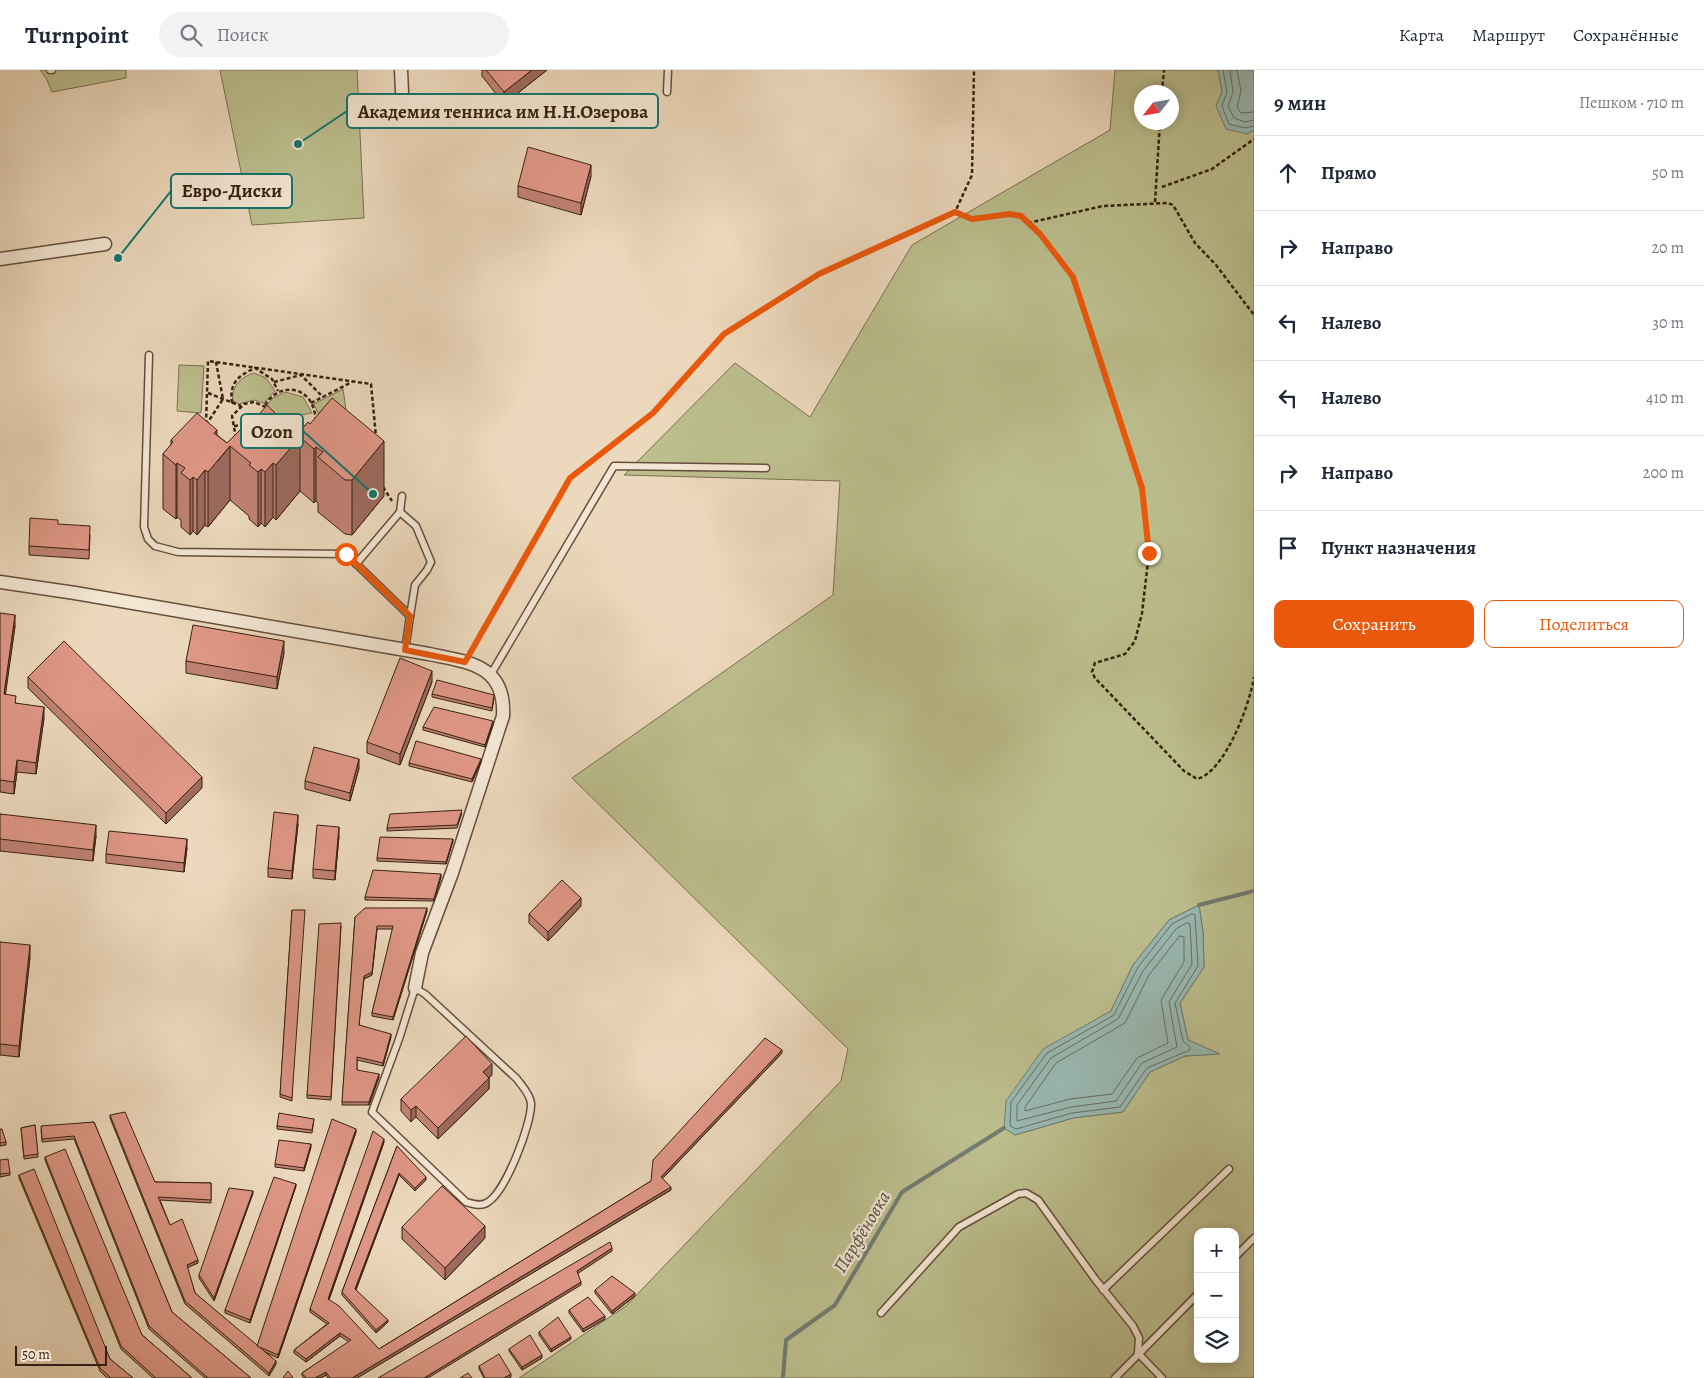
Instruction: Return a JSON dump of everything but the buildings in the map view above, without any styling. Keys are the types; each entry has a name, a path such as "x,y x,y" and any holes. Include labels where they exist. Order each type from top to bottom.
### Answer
{"street":[{"path":"401,70 402,92"},
{"path":"0,259 105,244"},
{"path":"0,582 75,593 405,650 465,662 481,667 491,674 504,701 503,716 452,873 422,953 415,988"}],"lane":[{"path":"667,92 668,70"},
{"path":"149,355 144,527 151,543 178,552 346,554 410,616"},
{"path":"491,674 614,466 766,468"},
{"path":"356,564 400,512 402,496"},
{"path":"400,512 416,526 431,562 428,570 415,585 405,650"},
{"path":"415,988 425,994 517,1079 527,1092 530,1103 516,1159 501,1189 488,1203 477,1205 466,1202 372,1112 399,1039 415,988"},
{"path":"1103,1290 1229,1169"},
{"path":"882,1314 960,1228 1011,1198 1026,1193 1038,1200 1103,1290 1133,1326 1139,1338 1138,1353 1162,1378"},
{"path":"1239,1253 1254,1238"},
{"path":"1115,1378 1194,1298"}],"path":[{"path":"465,662 570,478 653,413 724,334 819,274 955,212 972,175 974,70"},
{"path":"1163,85 1164,70"},
{"path":"1155,202 1160,130"},
{"path":"1162,187 1212,169 1254,139"},
{"path":"1028,223 1102,206 1155,202 1173,205 1195,243 1216,264 1254,315"},
{"path":"955,212 972,219 1010,214 1021,216 1040,234 1073,277 1142,488 1149,553 1142,613 1135,641 1125,654 1095,663 1092,672 1184,771 1196,779 1204,777 1213,770 1239,725 1252,689 1254,677"},
{"path":"216,362 223,399 206,427 208,360 372,384 376,441"},
{"path":"255,368 274,382 278,392"},
{"path":"232,402 233,383 242,374 255,368"},
{"path":"274,382 302,374"},
{"path":"302,374 323,397"},
{"path":"311,403 354,381"},
{"path":"265,405 278,392 294,390 301,393 311,403 317,422"},
{"path":"207,393 241,406"},
{"path":"238,444 232,416 241,406 254,402 265,405 271,410"},
{"path":"234,426 250,423"},
{"path":"380,483 400,512"}],"green space":[{"path":"40,70 126,70 126,78 52,92"},
{"path":"220,70 357,70 364,218 252,225"},
{"path":"1115,70 1218,70 1222,92 1216,106 1247,134 1254,130 1254,1378 519,1378 626,1306 841,1081 848,1049 572,778 833,595 840,481 624,475 735,363 810,417 912,245 1110,130","holes":["1199,905 1203,932 1204,967 1180,1003 1188,1040 1218,1054 1185,1056 1150,1072 1123,1112 1073,1118 1015,1135 1080,1030 1111,1011 1133,965 1169,920"]},
{"path":"179,365 204,366 201,413 177,411"},
{"path":"254,373 266,378 275,391 264,403 254,400 239,404 233,401 235,387 238,383"},
{"path":"343,389 346,410 318,413 314,404"},
{"path":"285,392 303,397 312,413 277,419 267,405 273,398"}],"water":[{"path":"1218,70 1254,70 1254,130 1247,134 1226,129 1216,106 1222,92"},
{"path":"1199,905 1203,932 1204,967 1180,1003 1188,1040 1220,1054 1185,1056 1150,1072 1123,1112 1073,1118 1015,1135 1004,1128 1006,1101 1043,1049 1111,1011 1133,965 1169,920"}],"waterway":[{"name":"Парфёновка","path":"1199,905 1254,891"},
{"name":"Парфёновка","path":"783,1378 786,1340 835,1305 902,1192 1004,1128"}],"place":[{"name":"Академия тенниса им Н.Н.Озерова","path":"298,144"},
{"name":"Евро-Диски","path":"118,258"},
{"name":"Ozon","path":"373,494"}],"route":[{"path":"346,554 410,616 405,650 465,662 570,478 653,413 724,334 819,274 955,212 972,219 1010,214 1021,216 1040,234 1073,277 1105,380 1142,488 1149,553"}]}
